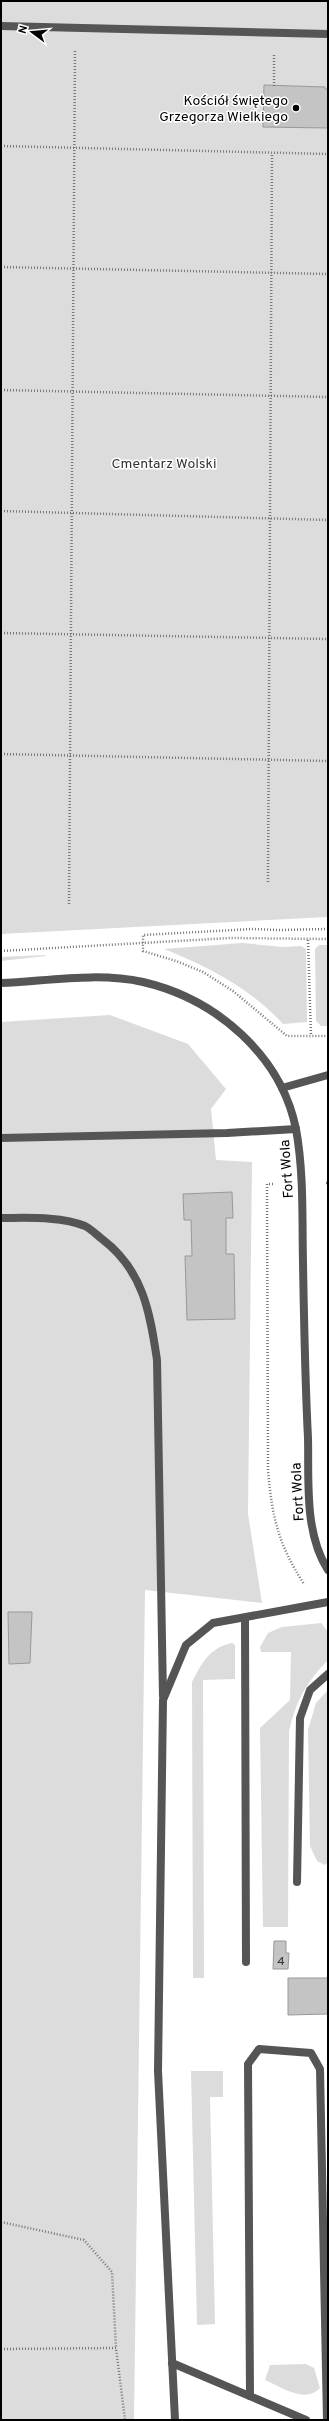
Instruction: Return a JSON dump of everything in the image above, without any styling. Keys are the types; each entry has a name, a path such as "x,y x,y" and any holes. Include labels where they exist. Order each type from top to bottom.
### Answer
{"street":[{"path":"1,26 328,34"},
{"name":"Fort Wola","path":"1,983 115,979 142,982 171,990 198,1003 228,1022 250,1042 268,1064 282,1088 296,1129 301,1184 305,1379 312,1528 328,1570"},
{"path":"282,1088 328,1075"},
{"path":"1,1138 227,1133 296,1129"},
{"path":"1,1218 44,1218 85,1226 113,1247 137,1277 151,1321 157,1360 163,1700 158,2071 176,2420"},
{"path":"163,1700 186,1645 213,1623 328,1602"},
{"path":"245,1618 246,1962"},
{"path":"297,1882 300,1718 310,1690 328,1674"},
{"path":"250,2396 248,2064 259,2049 310,2053 320,2070 327,2420"},
{"path":"172,2363 306,2420"}],"path":[{"path":"69,904 75,28"},
{"path":"274,86 275,33"},
{"path":"1,146 328,154"},
{"path":"268,882 272,153"},
{"path":"1,267 328,274"},
{"path":"1,390 328,397"},
{"path":"1,510 328,520"},
{"path":"1,633 328,638"},
{"path":"1,754 70,754 328,761"},
{"path":"328,928 279,930 252,929 143,935 143,951 176,961 203,972 233,991 287,1036 328,1036"},
{"path":"1,951 252,938 308,940 328,939"},
{"path":"308,940 311,1036"},
{"path":"273,1184 267,1184 268,1470 270,1496 279,1538 317,1604"},
{"path":"1,2222 84,2240 112,2272 116,2348 125,2420"},
{"path":"1,2349 116,2348"}],"green space":[{"name":"Cmentarz Wolski","path":"1,1 328,1 328,917 1,934"},
{"path":"242,943 283,947 301,946 306,949 307,1022 283,1024 270,1011 243,989 213,971 164,949"},
{"path":"319,945 328,945 328,1026 321,1026 316,1021 315,949"},
{"path":"46,956 1,961 1,957"},
{"path":"110,1015 188,1044 226,1089 211,1109 216,1160 252,1162 248,1514 262,1603 145,1590 134,2420 1,2420 1,1022"},
{"path":"321,1623 328,1632 328,1660 303,1692 295,1710 289,1731 288,1927 263,1927 260,1728 290,1700 291,1652 261,1652 260,1647 268,1633 282,1627"},
{"path":"232,1643 235,1645 235,1679 203,1680 204,1978 193,1978 192,1682 207,1657 224,1645"},
{"path":"328,1690 328,1862 325,1865 317,1861 310,1846 308,1730 316,1703"},
{"path":"191,2071 223,2071 223,2097 210,2097 215,2324 197,2325"},
{"path":"306,2364 314,2368 320,2388 314,2393 293,2393 265,2380 270,2365"}],"building":[{"name":"Kościół świętego Grzegorza Wielkiego","path":"264,85 325,87 325,89 328,89 328,128 263,127"},
{"path":"232,1192 233,1218 226,1218 226,1254 234,1254 235,1319 187,1320 185,1256 192,1256 191,1220 184,1220 183,1194"},
{"path":"8,1612 32,1612 30,1663 9,1664"},
{"path":"274,1941 286,1941 286,1953 289,1953 288,1969 273,1969"},
{"path":"288,1978 328,1978 328,2014 288,2015"}],"place":[{"name":"Kościół świętego Grzegorza Wielkiego","path":"296,108"}]}
